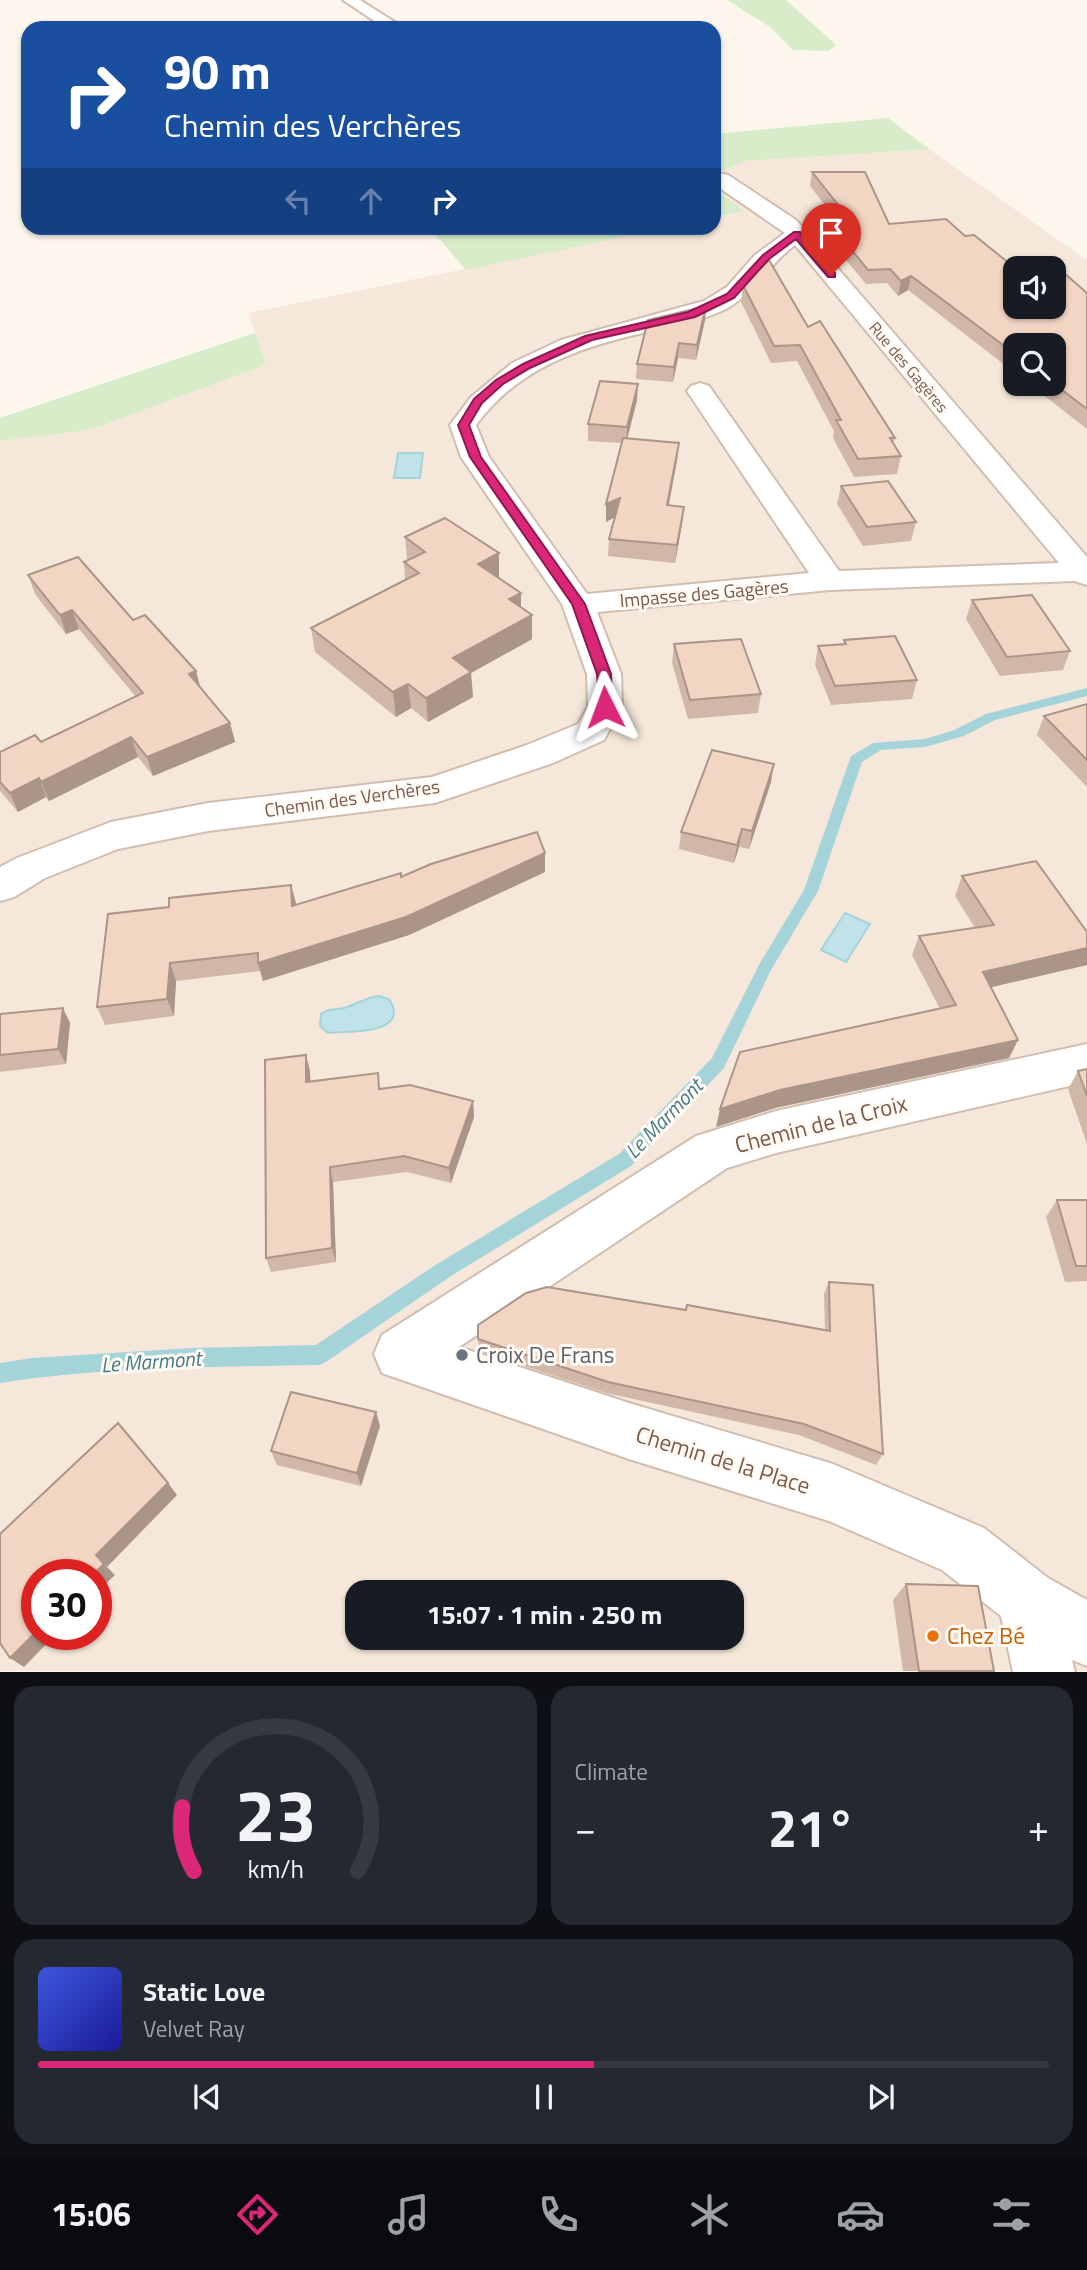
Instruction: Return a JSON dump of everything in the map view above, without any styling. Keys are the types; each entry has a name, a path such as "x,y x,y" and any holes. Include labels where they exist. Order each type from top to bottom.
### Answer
{"street":[{"path":"350,0 384,21"},
{"name":"Rue des Gagères","path":"721,179 778,217 797,234 1084,574"},
{"name":"Chemin des Verchères","path":"0,886 31,868 111,836 208,817 435,790 540,754 592,732 605,707 604,674 578,604 475,457 463,425 478,401 499,382 526,366 588,338 691,314 731,296 766,257 797,234"},
{"path":"700,390 830,581"},
{"name":"Impasse des Gagères","path":"578,604 830,581 1084,574"},
{"name":"Chemin de la Croix","path":"401,1354 713,1151 776,1132 1087,1063"},
{"name":"Chemin de la Place","path":"401,1354 629,1431 833,1493 962,1549 1027,1599 1087,1635"},
{"path":"1027,1599 1044,1671"}],"shaded area":[{"path":"929,149 1087,260 1087,1671 0,1671 0,441 90,430 266,365 248,313 632,235 721,235 721,216 743,211 721,193 721,172 745,161"}],"green space":[{"path":"727,0 786,0 836,45 828,51 793,50 770,27"},
{"path":"888,118 929,149 745,161 723,171 721,133"},
{"path":"721,193 744,211 721,216"},
{"path":"436,235 633,235 466,270"},
{"path":"255,333 266,365 90,430 0,441 0,418"}],"water":[{"path":"398,453 423,453 420,478 394,478"},
{"path":"845,913 870,924 846,962 821,950"},
{"path":"380,996 389,999 394,1011 392,1019 385,1025 362,1031 328,1033 320,1026 321,1014 324,1012"}],"building":[{"path":"812,172 865,172 889,224 946,219 965,236 974,235 1003,258 1003,319 1066,319 1066,275 1087,293 1087,409 1066,393 1066,333 1003,333 1003,345 911,276 901,281 890,269 868,270 837,232 859,231"},
{"path":"769,260 808,327 820,321 895,438 890,438 901,456 858,459 836,420 841,420 800,345 774,346 743,285"},
{"path":"706,306 697,345 679,343 674,367 637,364 648,320"},
{"path":"600,381 638,384 627,427 588,424"},
{"path":"623,438 679,443 667,505 684,507 677,545 609,539 620,498 606,504"},
{"path":"888,481 916,522 867,527 841,486"},
{"path":"445,518 499,553 478,564 521,593 509,599 532,615 453,658 471,672 426,698 408,684 393,692 311,628 419,573 404,562 425,552 405,537"},
{"path":"78,557 133,620 145,615 196,671 189,674 230,723 147,757 131,737 41,782 39,778 10,793 0,782 0,752 35,735 41,742 143,693 72,610 60,615 28,575"},
{"path":"1032,595 1070,651 1007,657 972,600"},
{"path":"895,636 917,680 835,686 818,646 846,644 844,640"},
{"path":"741,639 761,694 690,700 674,644"},
{"path":"1087,704 1087,760 1044,716"},
{"path":"712,750 774,764 752,831 742,829 737,845 681,832"},
{"path":"537,832 545,853 406,917 258,963 258,953 170,963 167,999 97,1007 108,914 169,907 169,898 291,885 292,906 401,873 401,877 431,864"},
{"path":"1036,861 1087,932 1087,948 983,972 1018,1040 780,1090 720,1109 740,1052 956,1005 919,936 994,925 962,876"},
{"path":"63,1008 58,1049 0,1055 0,1014"},
{"path":"306,1055 306,1082 378,1073 379,1089 410,1085 473,1101 449,1168 404,1156 330,1167 332,1248 266,1258 265,1060"},
{"path":"1087,1069 1087,1096 1078,1071"},
{"path":"1057,1200 1087,1200 1087,1266 1076,1266"},
{"path":"829,1282 873,1285 883,1454 804,1424 608,1382 478,1339 478,1325 526,1293 547,1287 686,1310 687,1305 830,1331"},
{"path":"291,1392 376,1412 357,1473 271,1451"},
{"path":"118,1423 168,1483 96,1555 100,1559 21,1559 21,1647 10,1658 0,1643 0,1534"},
{"name":"Chez Bé","path":"906,1584 978,1586 994,1671 919,1671"}],"waterway":[{"name":"Le Marmont","path":"0,1373 32,1368 192,1358 319,1355 444,1270 625,1160 718,1063 765,967 811,891 856,759 878,746 925,743 959,733 991,717 1087,692"}],"place":[{"name":"Croix De Frans","path":"462,1355"},
{"name":"Chez Bé","path":"933,1636"}],"route":[{"path":"605,707 604,674 578,604 475,457 463,425 478,401 499,382 526,366 588,338 691,314 731,296 766,257 797,234 831,275"}]}
